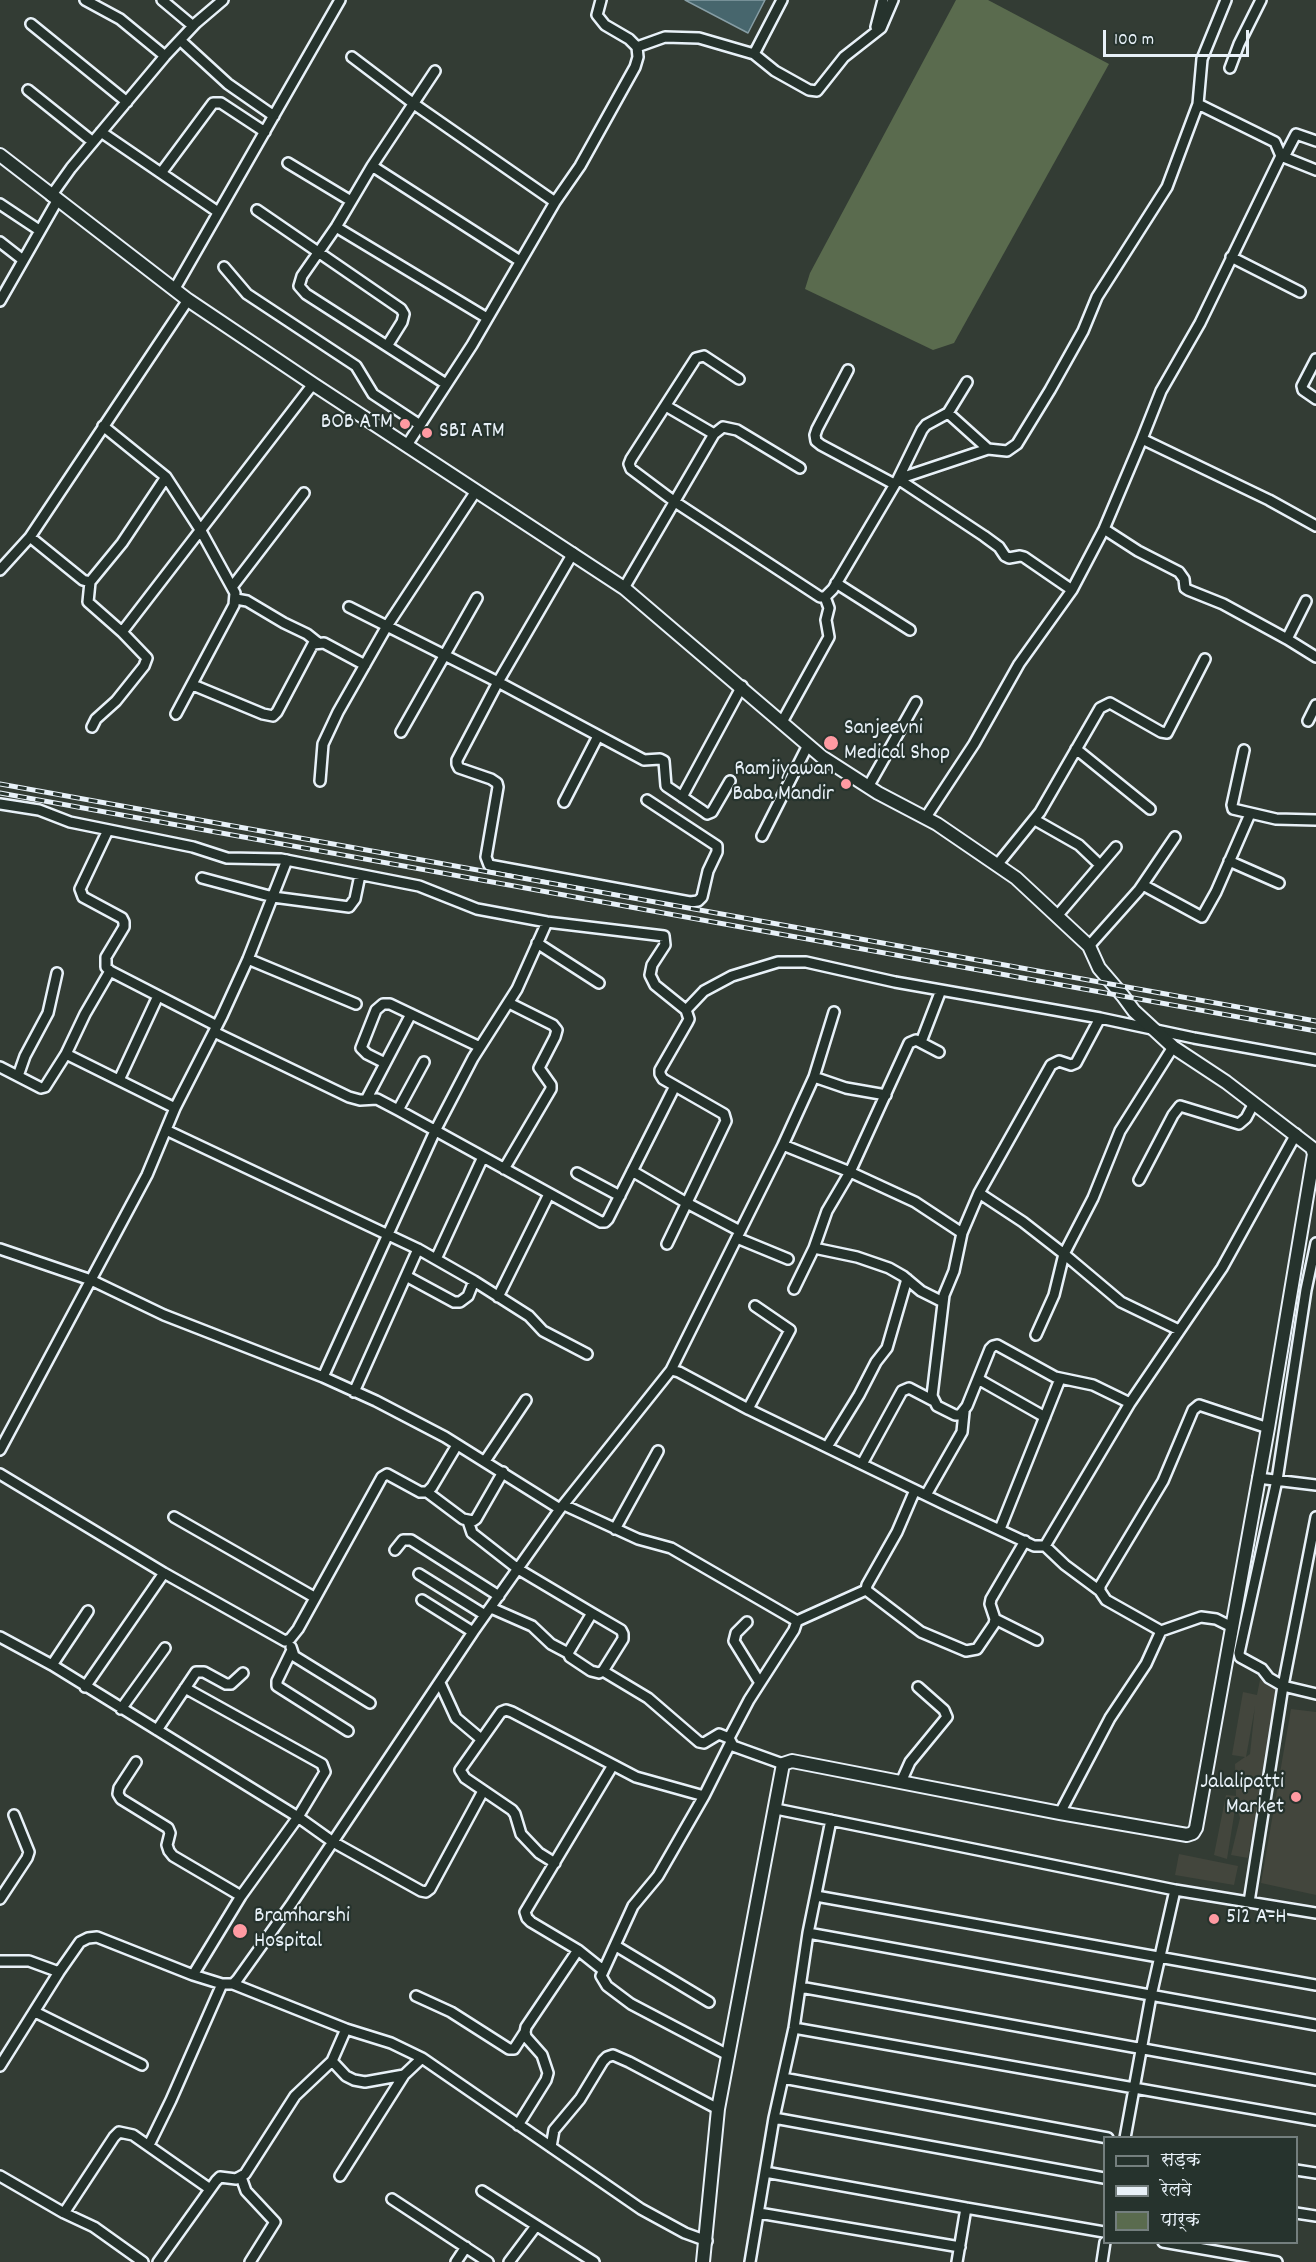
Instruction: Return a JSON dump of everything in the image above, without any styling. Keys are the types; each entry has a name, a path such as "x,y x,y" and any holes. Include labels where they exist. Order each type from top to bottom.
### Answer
{"street":[{"path":"86,0 120,19 165,56"},
{"path":"162,0 193,26"},
{"path":"0,301 54,198 93,142 165,56 193,26 223,0"},
{"path":"174,290 340,0"},
{"path":"406,445 487,318 555,202 580,166 635,67 638,57 637,47 629,39 605,25 597,15 601,0"},
{"path":"754,54 782,0"},
{"path":"875,32 883,0"},
{"path":"637,47 665,37 699,38 754,54 775,71 809,90 817,91 844,57 881,28 893,0"},
{"path":"896,482 988,449 1007,451 1013,448 1050,390 1083,331 1097,297 1167,187 1198,104 1202,59 1226,0"},
{"path":"1230,68 1261,0"},
{"path":"31,24 127,102"},
{"path":"180,40 228,84 274,116"},
{"path":"352,57 414,104 555,202"},
{"path":"435,71 372,166 336,227 302,276 299,286 306,294 446,384"},
{"path":"28,90 93,142"},
{"path":"161,173 213,103 221,103 265,132"},
{"path":"1198,104 1269,138 1275,142 1283,157 1316,170"},
{"path":"101,132 218,212"},
{"path":"926,817 974,744 1019,664 1072,590 1104,529 1161,391 1200,323 1232,256 1296,134 1316,141"},
{"path":"0,155 188,300 624,588 742,686 822,757 868,787 926,817 1026,887 1089,946 1098,968 1124,996 1134,1011 1173,1047 1226,1082 1296,1134 1308,1143 1315,1153 1268,1428 1196,1828 1193,1833 1187,1835 1060,1813 792,1761 783,1764 738,1749 719,1734 704,1743 699,1742 648,1698 603,1671"},
{"path":"288,163 351,201"},
{"path":"372,166 520,261"},
{"path":"0,204 39,230"},
{"path":"257,210 401,309 404,314 402,322 387,346"},
{"path":"336,227 487,318"},
{"path":"0,242 23,260"},
{"path":"1232,256 1300,292"},
{"path":"224,267 247,294 356,366 373,394 420,425"},
{"path":"2,565 30,537 188,300"},
{"path":"739,379 704,356 700,356 629,464 631,469 675,502 819,597 825,597"},
{"path":"1316,359 1302,386 1303,390 1316,399"},
{"path":"848,370 817,429 816,441 821,446 896,482 984,536 999,547 1005,556 1024,557 1072,590"},
{"path":"825,597 836,583 896,482 926,425 948,413 967,382"},
{"path":"122,632 313,384"},
{"path":"666,405 714,434"},
{"path":"948,413 988,449"},
{"path":"103,426 166,477 201,531 232,587 236,599 176,714"},
{"path":"624,588 714,434 723,426 729,427 800,468"},
{"path":"1142,439 1269,500 1316,526"},
{"path":"92,727 96,719 116,701 147,662 145,654 88,602 90,582 122,543 166,477"},
{"path":"320,781 323,744 365,665 387,626 476,491"},
{"path":"232,587 304,493"},
{"path":"1104,529 1138,551 1179,572 1188,590 1222,604 1316,657"},
{"path":"30,537 83,580 90,582"},
{"path":"573,553 498,682 457,759 457,764 459,768 497,783 486,857 489,865 679,900 698,901 702,897 717,846 647,800"},
{"path":"836,583 910,630"},
{"path":"782,722 829,638 826,620 829,604 825,597"},
{"path":"401,732 477,598"},
{"path":"236,599 247,601 307,634 317,642 365,665"},
{"path":"1287,639 1306,601"},
{"path":"350,607 644,760 664,761 666,786 707,814 715,807 730,781"},
{"path":"193,685 273,716 309,649 317,642"},
{"path":"997,865 1035,820 1100,708 1110,703 1161,732 1167,733 1205,659"},
{"path":"682,797 742,686"},
{"path":"868,787 916,702"},
{"path":"1308,721 1316,705"},
{"path":"564,802 598,736"},
{"path":"762,836 808,745"},
{"path":"1076,749 1150,809"},
{"path":"1244,750 1232,805 1236,811 1276,819 1316,820"},
{"path":"0,804 39,810 70,822 193,847 234,859 287,860 427,888 477,909 547,922 664,936 665,945 652,965 650,975 655,985 686,1010 689,1019 660,1070 663,1078 726,1117 667,1244"},
{"path":"1143,885 1202,917 1216,892 1250,814"},
{"path":"1035,820 1079,845 1100,865"},
{"path":"108,830 80,893 83,897 122,918 124,922 124,927 105,962 110,971 216,1029 349,1097 360,1100 377,1099 601,1222 608,1219 675,1086"},
{"path":"1089,946 1143,885 1175,837"},
{"path":"1056,916 1116,847"},
{"path":"0,1450 147,1175 175,1108 216,1029 248,959 287,860"},
{"path":"1229,861 1279,883"},
{"path":"202,878 273,897 349,907 355,899 360,875"},
{"path":"323,1377 435,1131 480,1047 508,1003 547,922"},
{"path":"537,943 599,983"},
{"path":"248,959 356,1004"},
{"path":"686,1010 704,991 732,976 778,962 806,962 895,982 1100,1018 1316,1060"},
{"path":"0,1067 41,1088 45,1087 66,1054 85,1014 110,971"},
{"path":"18,1076 25,1056 48,1013 57,973"},
{"path":"921,1042 941,990"},
{"path":"119,1080 158,996"},
{"path":"504,1169 551,1089 551,1085 539,1068 557,1030 553,1024 508,1003"},
{"path":"385,1063 367,1054 361,1048 376,1010 383,1004 390,1004 480,1047"},
{"path":"234,1984 292,1904 474,1632 562,1507 671,1370 783,1146 814,1077 834,1012"},
{"path":"367,1098 411,1014"},
{"path":"932,1401 943,1302 954,1271 962,1233 979,1193 1052,1065 1059,1061 1071,1065 1076,1063 1100,1018"},
{"path":"794,1289 814,1248 827,1211 850,1172 909,1043 916,1040 939,1052"},
{"path":"1035,1335 1054,1295 1064,1254 1093,1198 1120,1131 1173,1047"},
{"path":"66,1054 175,1108"},
{"path":"398,1110 424,1062"},
{"path":"814,1077 846,1089 886,1095"},
{"path":"1139,1180 1180,1106 1239,1125 1246,1118 1254,1103"},
{"path":"166,1131 418,1249 529,1316 543,1331 587,1354"},
{"path":"1045,1546 1130,1402 1222,1269 1296,1134"},
{"path":"783,1146 850,1172 915,1202 962,1233"},
{"path":"436,1259 483,1157"},
{"path":"632,1171 739,1234 788,1259"},
{"path":"577,1173 620,1196"},
{"path":"979,1193 1023,1222 1121,1302 1179,1330"},
{"path":"498,1297 549,1194"},
{"path":"1316,1243 1306,1290 1277,1480 1239,1653 1240,1657 1262,1669 1269,1678 1283,1686 1316,1694"},
{"path":"814,1248 857,1257 896,1271 928,1295 943,1302"},
{"path":"0,1249 92,1280 164,1315 323,1377 376,1401 457,1444 562,1507 638,1539 671,1548 797,1621"},
{"path":"354,1392 418,1249"},
{"path":"406,1276 454,1302 460,1302 468,1296 474,1281"},
{"path":"827,1447 876,1362 887,1348 907,1279"},
{"path":"1306,1290 1316,1292"},
{"path":"748,1409 790,1330 755,1306"},
{"path":"926,1495 962,1432 964,1412 993,1346 997,1345 1060,1379 1093,1385 1130,1402"},
{"path":"671,1370 915,1490 1034,1546 1045,1546 1065,1565 1100,1591 1106,1600 1161,1631"},
{"path":"978,1379 1045,1417"},
{"path":"1000,1529 1060,1379"},
{"path":"862,1464 902,1391 909,1388 955,1415 964,1412"},
{"path":"485,1461 526,1400"},
{"path":"1100,1591 1100,1586 1163,1481 1195,1406 1268,1428"},
{"path":"427,1492 457,1444"},
{"path":"615,1529 658,1451"},
{"path":"468,1521 476,1519 503,1472"},
{"path":"0,1474 279,1639 290,1639"},
{"path":"348,1731 277,1686 277,1681 291,1652 290,1639 298,1629 382,1477 387,1474 420,1492 427,1492 468,1521 471,1533 518,1569 621,1630 623,1639 603,1671 595,1674 568,1653 551,1644 532,1626 488,1612 419,1574"},
{"path":"1258,1478 1316,1485"},
{"path":"866,1590 897,1532 915,1490"},
{"path":"1248,1902 1283,1686 1316,1516"},
{"path":"174,1517 314,1597"},
{"path":"395,1550 403,1540 411,1540 499,1596"},
{"path":"866,1590 921,1632 966,1651 977,1649 995,1619 990,1604 991,1599 1025,1541"},
{"path":"85,1687 164,1573"},
{"path":"728,2055 625,2000 603,1981 603,1970 633,1906 658,1876 704,1797 760,1683 794,1630 797,1621 866,1590"},
{"path":"422,1600 474,1632"},
{"path":"52,1665 88,1611"},
{"path":"568,1653 592,1613"},
{"path":"1060,1813 1110,1718 1146,1664 1161,1631 1201,1617 1216,1619 1232,1627"},
{"path":"995,1619 1037,1640"},
{"path":"747,1623 736,1633 734,1641 760,1683"},
{"path":"0,1637 52,1665 298,1817 333,1842 426,1892 430,1890 483,1791"},
{"path":"122,1709 165,1648"},
{"path":"291,1652 299,1660 370,1703"},
{"path":"157,1730 196,1672 199,1671 231,1684 243,1673"},
{"path":"440,1683 456,1718 481,1739"},
{"path":"185,1688 322,1764 325,1772 298,1817 241,1896 193,1975"},
{"path":"901,1782 910,1762 947,1717 944,1710 918,1688"},
{"path":"555,1863 539,1853 521,1834 512,1810 465,1778 460,1770 501,1712 506,1710 512,1712 646,1781 704,1797"},
{"path":"136,1762 119,1788 118,1794 121,1799 168,1828 170,1833 167,1845 173,1856 241,1896"},
{"path":"703,2262 707,2241 718,2109 783,1764"},
{"path":"603,1970 578,1950 526,1918 525,1912 613,1765"},
{"path":"776,1809 1175,1890 1316,1914"},
{"path":"0,1899 29,1852 14,1815"},
{"path":"750,2262 774,2118 794,2028 808,1933 831,1820"},
{"path":"1125,2136 1151,1996 1175,1890"},
{"path":"816,1896 1316,1985"},
{"path":"808,1933 1316,2025"},
{"path":"0,2066 80,1942 88,1938 97,1938 193,1975 222,1984 234,1984 346,2029 391,2043 422,2058 641,2209 685,2233 707,2241"},
{"path":"616,1946 709,2002"},
{"path":"416,1996 451,2012 509,2049 514,2049 525,2032 526,2026 578,1950"},
{"path":"0,1961 29,1961 59,1972"},
{"path":"149,2145 222,1984"},
{"path":"800,1987 1316,2080"},
{"path":"35,2012 142,2065"},
{"path":"794,2028 1316,2120"},
{"path":"158,2262 220,2177 236,2179 245,2174 296,2096 332,2061 346,2029"},
{"path":"518,2125 548,2073 542,2055 526,2037 525,2032"},
{"path":"550,2147 554,2130 580,2100 607,2057 613,2055 718,2109"},
{"path":"340,2176 404,2075 422,2058"},
{"path":"332,2061 346,2076 354,2080 373,2082 404,2075"},
{"path":"783,2078 1103,2137"},
{"path":"774,2118 1103,2178"},
{"path":"64,2213 119,2132 134,2135 210,2189"},
{"path":"1298,2170 1316,2173"},
{"path":"765,2172 1103,2232"},
{"path":"0,2176 64,2213 94,2227 143,2262"},
{"path":"241,2177 246,2191 275,2222 250,2262"},
{"path":"482,2191 594,2262"},
{"path":"392,2199 488,2262"},
{"path":"957,2262 966,2208"},
{"path":"759,2213 960,2247"},
{"path":"1298,2213 1316,2216"},
{"path":"509,2262 536,2226"},
{"path":"1102,2262 1105,2244"},
{"path":"1173,2244 1244,2259 1277,2262"},
{"path":"456,2262 466,2247"},
{"path":"574,2262 580,2253"}],"shaded area":[{"path":"1278,1676 1248,1858 1231,1855 1240,1818 1236,1803 1227,1859 1214,1855 1226,1795 1236,1796 1235,1764 1245,1757 1232,1755 1243,1692 1257,1695 1260,1680","holes":["1255,1708 1250,1754 1246,1757"]},
{"name":"Jalalipatti Market","path":"1291,1709 1316,1712 1316,1895 1261,1883"},
{"path":"1179,1854 1238,1866 1234,1885 1175,1875"}],"green space":[{"path":"956,0 988,0 1109,64 954,343 933,350 805,289 810,273"}],"water":[{"path":"685,0 765,0 748,33"}],"railway":[{"path":"0,784 1316,1021"},
{"path":"0,793 1316,1031"}],"place":[{"name":"BOB ATM","path":"405,424"},
{"name":"SBI ATM","path":"427,433"},
{"name":"Sanjeevni Medical Shop","path":"831,743"},
{"name":"Ramjiyawan Baba Mandir","path":"846,784"},
{"name":"Jalalipatti Market","path":"1296,1797"},
{"name":"512 A-H","path":"1214,1919"},
{"name":"Bramharshi Hospital","path":"240,1931"}]}
